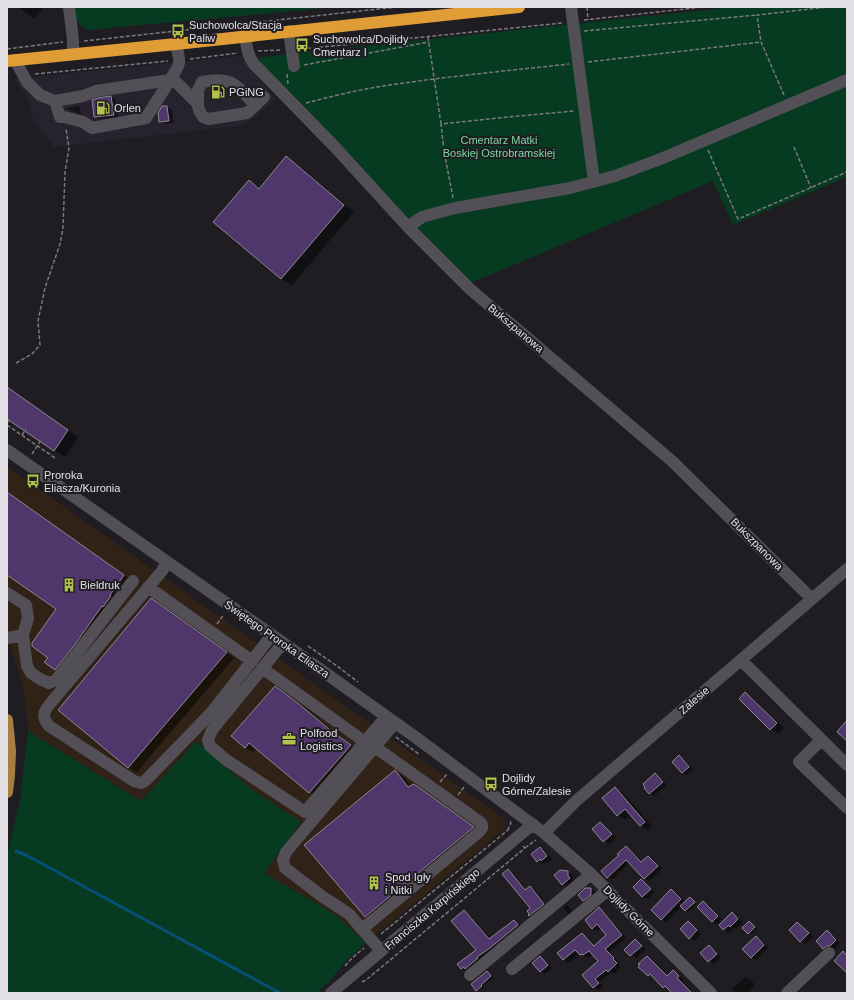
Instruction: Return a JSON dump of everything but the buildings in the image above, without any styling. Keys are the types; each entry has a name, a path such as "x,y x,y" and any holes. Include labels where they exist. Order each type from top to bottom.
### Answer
{"highway":[{"path":"11,60 176,44 519,7"}],"main road":[{"path":"7,720 10,751 7,792"}],"street":[{"path":"69,7 73,54"},
{"path":"571,7 594,182"},
{"path":"289,31 294,66"},
{"name":"Bukszpanowa","path":"245,36 250,59 254,64 334,146 408,227 470,289 673,462 812,598"},
{"path":"55,101 60,117 83,122 92,128 146,118 179,67 180,60 176,44"},
{"path":"11,60 27,82 40,95 55,101 83,96 96,91 171,79"},
{"path":"171,79 198,104"},
{"path":"255,105 240,89 229,81 220,80 202,82 198,90 198,104 200,112 203,117 209,119 247,113 264,97"},
{"path":"408,227 422,218 455,208 570,188 615,176 650,164 847,80"},
{"name":"Świętego Proroka Eliasza","path":"7,450 391,720 544,833"},
{"path":"168,562 49,704 45,710 44,716 44,721 48,726 134,781 141,783 145,781 211,713 272,636"},
{"name":"Zalesie","path":"544,833 576,801 847,569"},
{"path":"7,593 26,605 28,618 23,636 27,666 31,673 49,683 56,680 133,581"},
{"path":"148,587 252,662"},
{"path":"7,638 23,636"},
{"path":"283,643 212,730 208,740 210,746 225,759 305,812 370,745"},
{"path":"741,660 847,765"},
{"path":"262,668 482,824 482,828 479,832 362,929"},
{"path":"381,952 349,914 323,897 285,868 283,860 286,852 391,720"},
{"path":"821,740 799,762 847,808"},
{"name":"Franciszka Karpińskiego","path":"331,993 533,824"},
{"name":"Dojlidy Górne","path":"544,833 608,890 711,993"},
{"path":"470,975 591,874"},
{"path":"512,969 608,890"},
{"path":"787,993 829,953"}],"path":[{"path":"7,49 62,43 68,40 78,39 84,41 397,7"},
{"path":"587,7 588,20"},
{"path":"574,27 588,20 703,7"},
{"path":"22,75 180,60 248,51 292,50 428,37 757,15 828,7"},
{"path":"757,15 761,42 788,105"},
{"path":"428,37 444,151 455,208"},
{"path":"289,88 286,67 358,56 429,42"},
{"path":"304,103 376,88 434,79 761,42"},
{"path":"441,124 584,110"},
{"path":"16,363 32,354 40,345 38,321 45,288 60,244 63,228 64,172 69,148 64,117"},
{"path":"704,141 738,219 847,172"},
{"path":"794,147 811,188"},
{"path":"10,418 7,424 54,458"},
{"path":"22,435 26,429"},
{"path":"29,457 41,440"},
{"path":"441,782 447,774"},
{"path":"458,795 464,787"},
{"path":"344,969 352,958 508,829"}],"shaded area":[{"path":"241,56 276,99 245,125 54,147 33,119 30,101 14,79"},
{"path":"7,466 506,820 505,829 366,943 334,914 264,873 301,822 250,788 195,742 141,801 28,731 22,684 7,638"}],"green space":[{"path":"59,7 337,7 87,30"},
{"name":"Cmentarz Matki Boskiej Ostrobramskiej","path":"735,7 843,7 847,11 847,177 733,225 713,181 471,283 258,63 258,58 286,54 286,58 298,56 297,53"},
{"path":"28,731 141,801 196,741 250,788 301,822 264,873 334,914 366,943 347,960 327,984 316,993 7,993 7,854 20,801"}],"waterway":[{"path":"16,851 28,856 280,993"}],"place":[{"name":"Suchowolca/Stacja Paliw","path":"178,31"},
{"name":"Suchowolca/Dojlidy Cmentarz I","path":"302,45"},
{"name":"PGiNG","path":"218,92"},
{"name":"Orlen","path":"103,108"},
{"name":"Proroka Eliasza/Kuronia","path":"33,481"},
{"name":"Bieldruk","path":"69,585"},
{"name":"Polfood Logistics","path":"289,739"},
{"name":"Dojlidy Górne/Zalesie","path":"491,784"},
{"name":"Spod Igły i Nitki","path":"374,883"}]}
